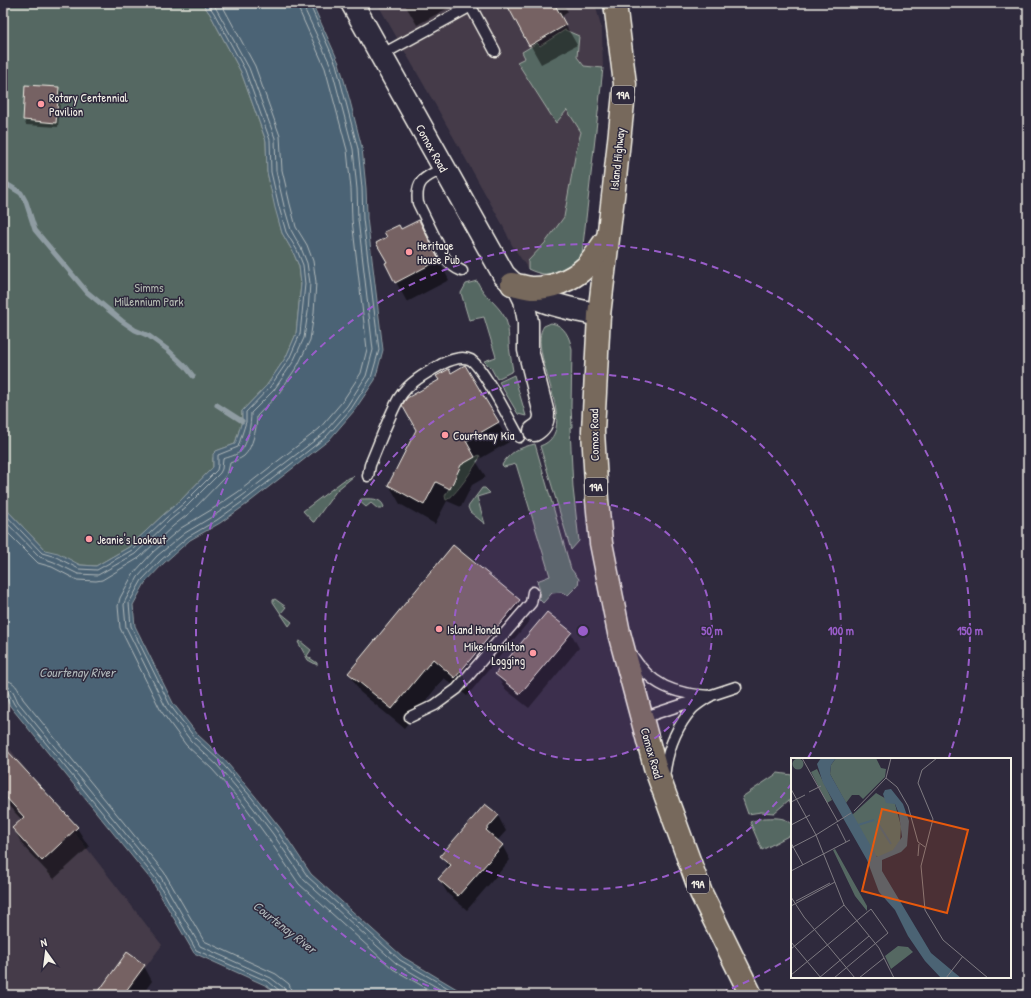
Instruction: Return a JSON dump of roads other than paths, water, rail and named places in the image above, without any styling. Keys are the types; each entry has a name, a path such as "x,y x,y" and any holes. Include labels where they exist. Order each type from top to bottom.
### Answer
{"main road":[{"name":"Island Highway","path":"599,315 625,84 615,3"},
{"path":"516,287 530,288 555,285 570,278 586,267 607,238"},
{"name":"Comox Road","path":"599,315 593,431 596,493 601,542 618,625 655,768 701,893 751,995"}],"street":[{"name":"Comox Road","path":"352,3 498,266 516,287 538,300 599,315"},
{"path":"516,287 524,300 528,322 528,350 544,414 544,419 540,428 526,434"}],"lane":[{"path":"381,55 470,4 495,51"},
{"path":"444,168 425,177 419,183 417,194 418,203 445,258 449,264 462,271"},
{"path":"368,476 370,465 400,397 412,384 426,373 455,359 465,358 472,360 526,434"},
{"path":"410,717 435,705 457,689 531,603 534,592"},
{"path":"618,625 632,655 643,670 656,682 673,691 693,695 710,696"},
{"path":"642,718 736,688"},
{"path":"662,787 671,743 682,723 693,708 710,696"}],"water":[{"name":"Courtenay River","path":"202,3 312,3 339,63 362,148 367,218 383,350 375,380 354,411 329,440 247,504 220,523 190,540 164,563 145,583 133,605 135,626 173,703 198,735 223,758 255,796 281,829 311,874 403,957 467,995 279,995 267,986 194,953 152,881 10,706 3,691 3,506 45,550 58,553 80,565 96,566 129,547 180,501 213,467 213,454 216,451 235,444 242,421 242,411 267,385 286,357 296,334 301,284 299,266 282,233 275,208 267,172 266,141 241,72 210,14"}],"waterway":[{"path":"3,182 21,193 26,202 35,230 87,292 122,321 135,330 149,336 168,350 193,376"},
{"path":"217,405 242,421"}],"place":[{"name":"Rotary Centennial Pavilion","path":"41,104"},
{"name":"Heritage House Pub","path":"409,252"},
{"name":"Courtenay Kia","path":"445,435"},
{"name":"Jeanie's Lookout","path":"89,539"},
{"name":"Island Honda","path":"439,629"},
{"name":"Mike Hamilton Logging","path":"533,653"}],"park label":[{"name":"Simms Millennium Park","path":"149,294"}]}
